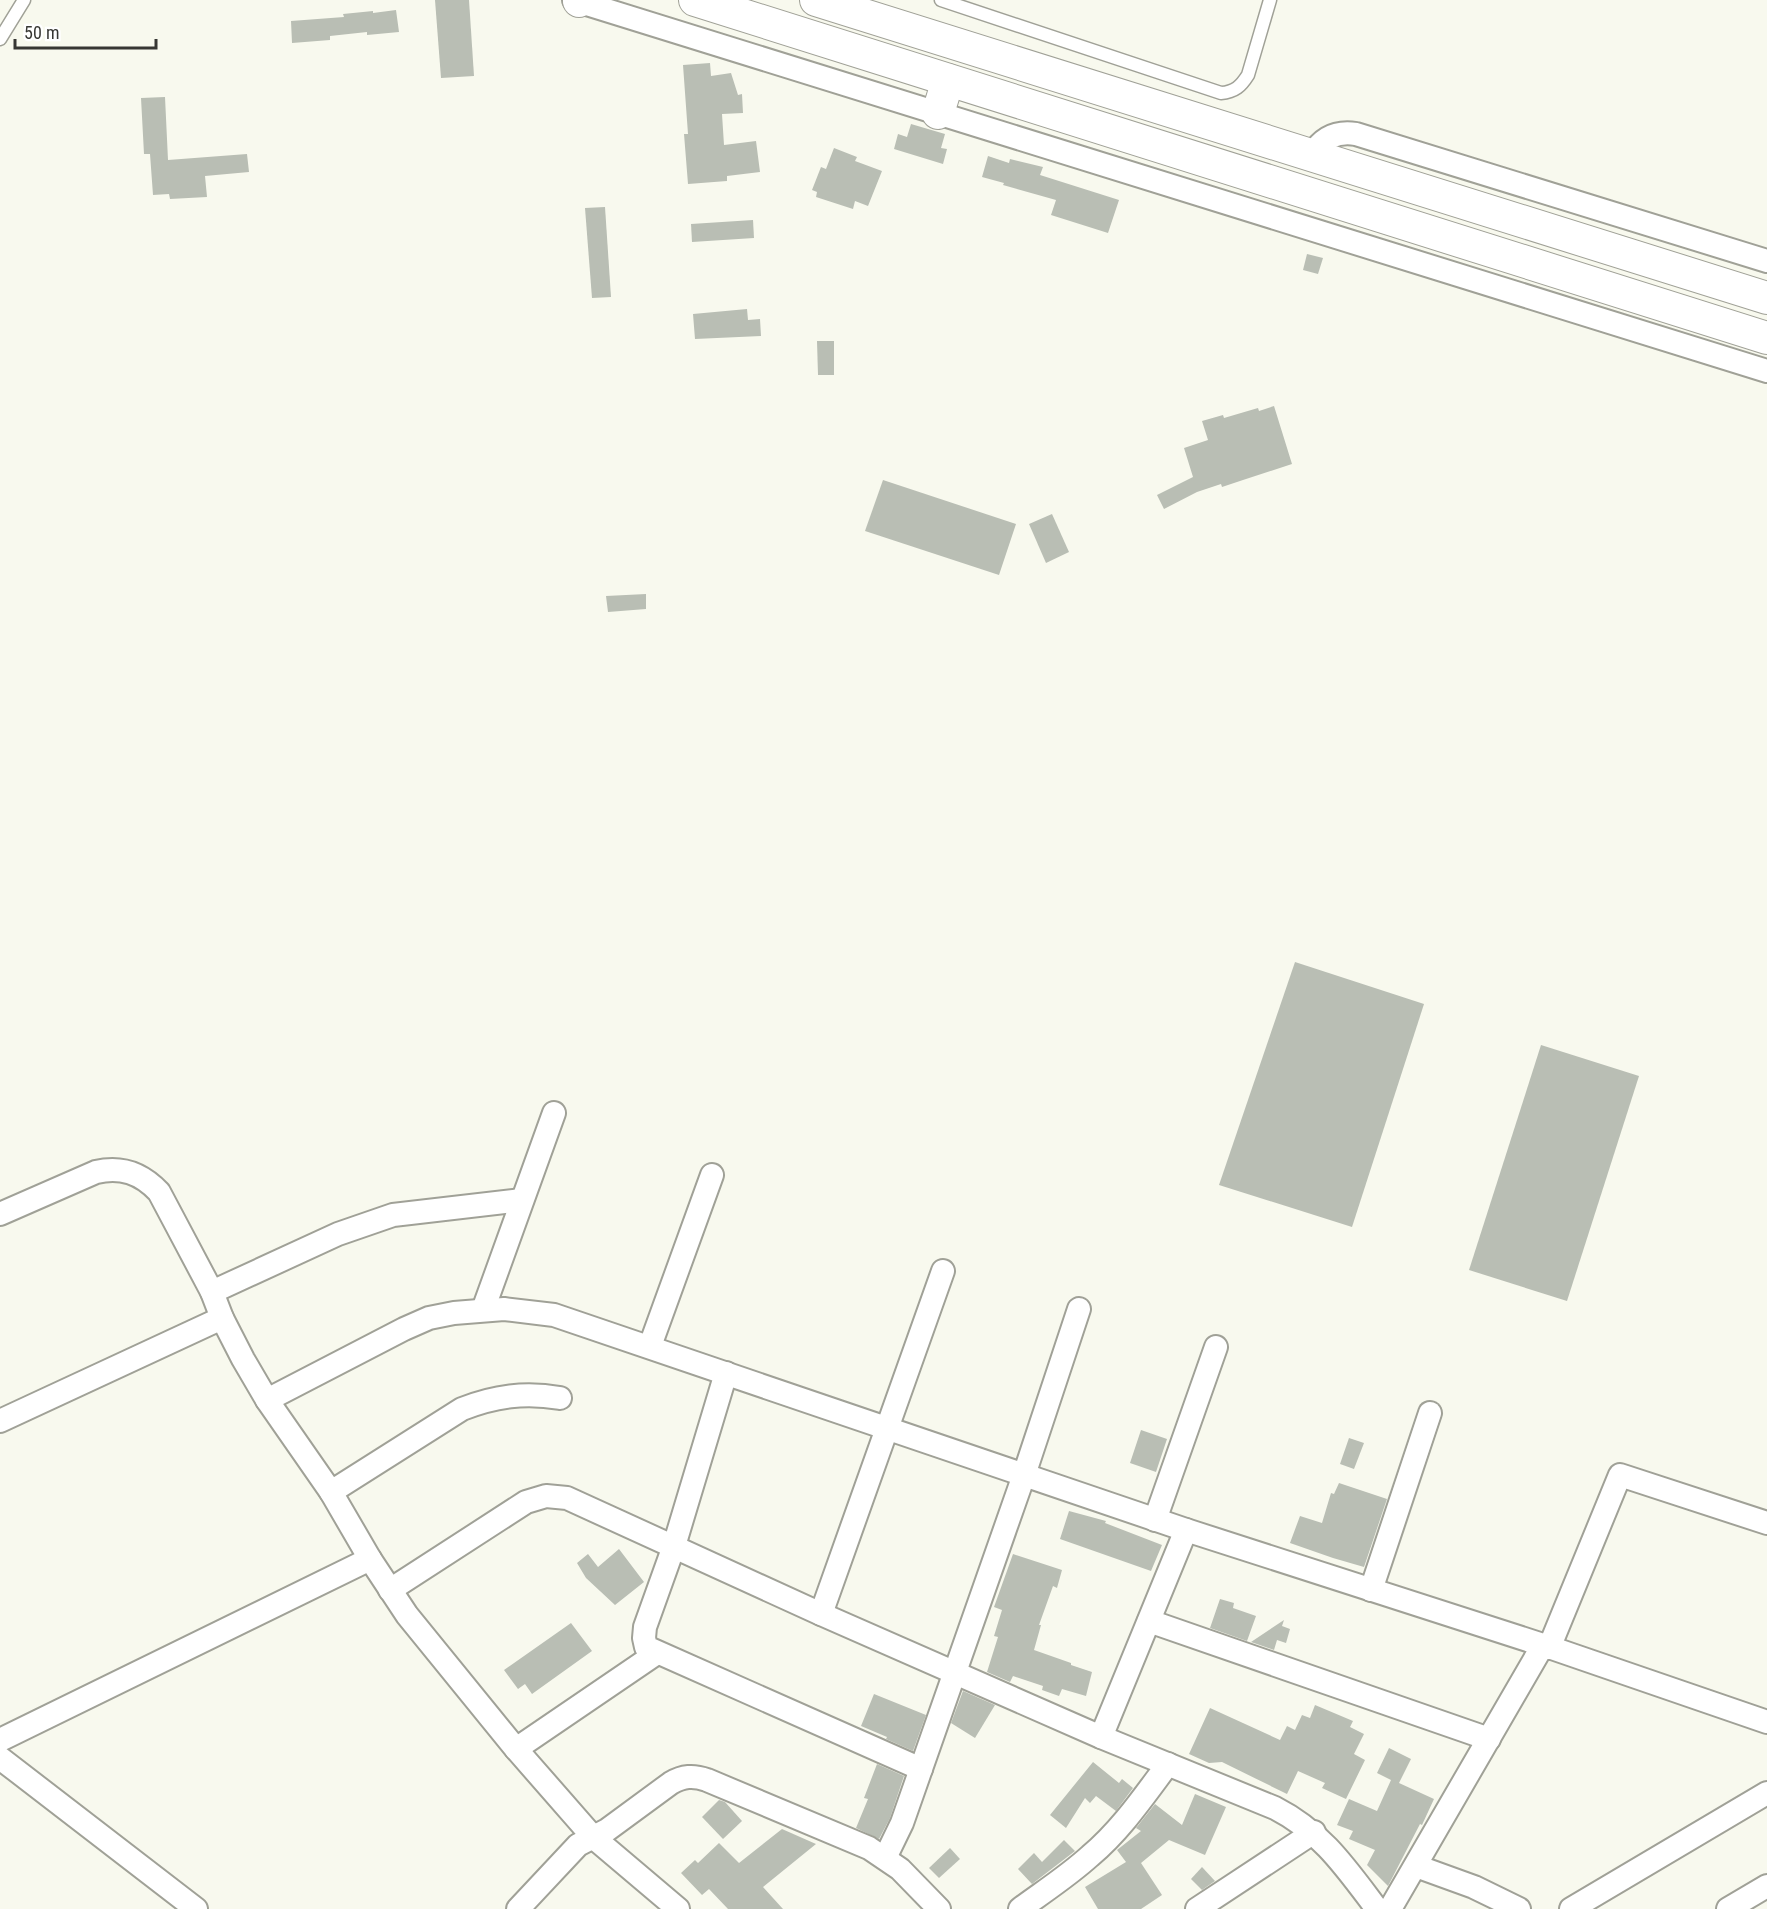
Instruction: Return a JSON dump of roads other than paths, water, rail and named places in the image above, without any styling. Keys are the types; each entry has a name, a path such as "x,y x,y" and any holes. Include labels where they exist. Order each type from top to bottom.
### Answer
{"main road":[{"path":"694,0 1767,338"},
{"path":"816,0 1767,298"},
{"path":"938,113 948,80"}],"street":[{"path":"578,0 1767,371"},
{"path":"1312,155 1330,136 1347,133 1356,135 1767,261"},
{"path":"483,1310 554,1113"},
{"path":"0,1215 96,1172 118,1169 136,1174 159,1192 212,1292 222,1318 267,1400 331,1492 390,1590 426,1639 516,1749 593,1837 678,1909"},
{"path":"650,1346 712,1175"},
{"path":"212,1292 338,1233 384,1218 426,1210 522,1200"},
{"path":"821,1614 943,1271"},
{"path":"885,1858 902,1823 1024,1475 1079,1309"},
{"path":"267,1400 429,1318 483,1310 529,1311 554,1315 1155,1520 1546,1646 1767,1722"},
{"path":"0,1421 222,1318"},
{"path":"1155,1520 1216,1347"},
{"path":"726,1373 674,1546 645,1627 646,1647 921,1769"},
{"path":"331,1492 462,1409 490,1399 519,1395 560,1398"},
{"path":"1371,1590 1430,1413"},
{"path":"1390,1909 1546,1646 1620,1475 1767,1522"},
{"path":"390,1590 517,1507 546,1496 567,1498 821,1614 1101,1737 1275,1808 1314,1832 1337,1856 1377,1909"},
{"path":"1101,1737 1186,1530"},
{"path":"0,1740 370,1559"},
{"path":"1149,1621 1489,1739"},
{"path":"516,1749 657,1653"},
{"path":"0,1758 195,1909"},
{"path":"1020,1909 1074,1869 1106,1841 1168,1764"},
{"path":"518,1909 578,1845 607,1830 679,1779 694,1776 852,1841 885,1858 914,1882 939,1909"},
{"path":"1571,1909 1767,1793"},
{"path":"1201,1908 1314,1832"},
{"path":"1416,1866 1474,1887 1519,1909"},
{"path":"1728,1909 1767,1886"}],"lane":[{"path":"0,39 24,0"},
{"path":"941,0 1221,93 1237,89 1248,75 1270,0"}]}
